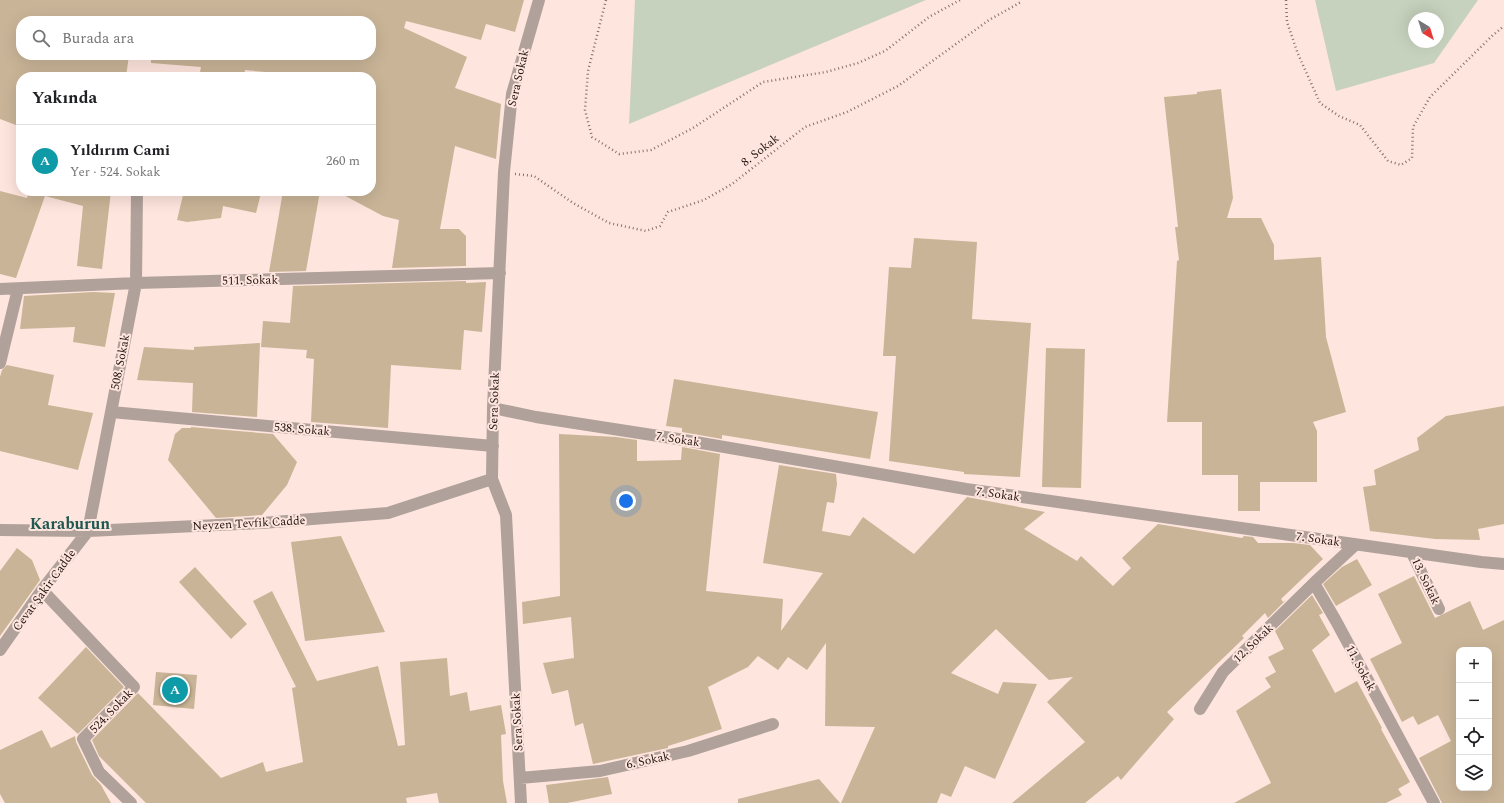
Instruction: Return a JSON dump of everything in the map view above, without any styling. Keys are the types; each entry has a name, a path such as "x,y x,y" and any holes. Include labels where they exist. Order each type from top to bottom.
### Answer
{"street":[{"name":"Sera Sokak","path":"521,803 506,515 492,480 493,408 504,172 512,94 534,12 539,0"},
{"name":"508. Sokak","path":"88,531 136,283 137,196"},
{"name":"511. Sokak","path":"0,289 136,283 500,273"},
{"path":"0,363 18,289"},
{"name":"7. Sokak","path":"493,408 536,417 678,439 966,490 1412,553 1504,564"},
{"name":"538. Sokak","path":"111,412 493,446"},
{"name":"Neyzen Tevfik Cadde","path":"0,530 88,531 262,523 388,514 492,480"},
{"name":"Cevat Şakir Cadde","path":"0,650 42,590 88,531"},
{"path":"1314,582 1355,544"},
{"name":"13. Sokak","path":"1412,553 1439,609"},
{"name":"12. Sokak","path":"1200,709 1222,672 1314,582"},
{"name":"11. Sokak","path":"1314,582 1434,803"},
{"name":"524. Sokak","path":"42,590 134,687 83,739 99,772 131,803"},
{"name":"6. Sokak","path":"520,778 600,771 688,751 772,724"}],"path":[{"path":"606,0 588,71 585,110 592,138 619,154 651,150 693,128 763,82 826,72 858,63 885,51 929,17 960,0"},
{"path":"1286,0 1287,22 1298,54 1320,103 1339,116 1360,125 1388,161 1401,165 1412,158 1413,127 1430,97 1504,26"},
{"name":"8. Sokak","path":"504,172 534,176 574,203 609,223 646,231 660,226 668,212 704,200 732,184 805,127 847,112 898,86 989,20 1021,2"}],"green space":[{"path":"635,0 926,0 629,124"},
{"path":"1315,0 1478,0 1434,63 1336,91"}],"building":[{"path":"0,0 524,0 515,32 486,24 481,40 406,21 404,28 467,57 455,88 501,104 496,159 455,146 440,229 459,229 466,236 466,266 392,268 399,220 383,216 345,196 376,196 376,72 265,72 245,70 245,72 200,72 201,67 151,63 151,60 376,60 376,16 16,16 16,60 128,60 127,72 16,72 16,125 0,119"},
{"path":"1221,89 1233,198 1227,218 1261,218 1274,245 1274,260 1321,257 1326,337 1346,412 1313,422 1317,431 1317,482 1260,482 1260,511 1238,511 1238,475 1202,475 1202,422 1167,422 1177,261 1179,260 1175,227 1178,227 1164,97 1197,94 1197,92"},
{"path":"0,191 27,198 28,196 45,196 16,278 0,274"},
{"path":"45,196 110,196 102,269 77,266 83,206"},
{"path":"183,196 260,196 256,213 223,206 221,218 187,222 177,220"},
{"path":"282,196 319,196 306,271 269,272"},
{"path":"914,238 977,242 972,319 1031,323 1020,477 964,474 964,472 889,461 896,356 883,356 889,267 911,268"},
{"path":"466,281 466,283 486,282 482,332 464,330 461,370 391,365 388,428 311,422 314,359 306,358 307,350 261,347 263,321 290,323 293,286"},
{"path":"93,292 115,293 105,347 73,342 75,327 20,329 24,296"},
{"path":"260,343 257,417 192,412 193,383 137,380 144,347 194,350 194,347"},
{"path":"1046,348 1085,349 1081,488 1042,487"},
{"path":"7,365 54,375 48,405 93,413 78,470 0,451 0,377 2,370"},
{"path":"674,379 878,412 870,459 722,435 722,439 682,432 682,428 666,426"},
{"path":"1504,406 1504,524 1478,529 1480,540 1435,539 1370,531 1363,487 1376,485 1374,470 1419,450 1417,438 1446,416"},
{"path":"191,427 273,434 297,462 287,485 262,515 216,518 168,460 175,434 182,428"},
{"path":"559,434 616,437 637,440 637,461 681,460 682,447 720,454 706,591 783,599 781,631 823,573 763,563 779,465 836,474 837,484 834,503 827,502 822,531 850,536 863,517 914,554 967,497 1045,512 1024,529 1077,561 1081,556 1113,586 1131,568 1122,558 1158,524 1242,538 1244,536 1253,537 1258,543 1293,543 1310,545 1323,559 1281,599 1283,602 1286,600 1268,618 1265,613 1242,636 1244,638 1167,712 1174,719 1121,780 1118,776 1085,803 1012,803 1085,742 1047,702 1073,677 1049,680 996,629 951,673 998,694 1003,682 1037,684 995,779 965,766 951,797 941,793 937,803 841,803 875,727 825,726 826,643 807,670 788,657 778,670 758,656 748,667 708,687 722,729 668,746 668,748 593,764 583,723 575,726 568,690 552,694 543,663 574,658 571,617 523,624 522,602 560,596"},
{"path":"341,536 385,632 305,641 291,542"},
{"path":"17,548 32,560 40,580 0,636 0,571"},
{"path":"1357,559 1372,585 1336,606 1323,584 1342,567"},
{"path":"195,567 247,624 231,639 179,582"},
{"path":"1414,576 1435,618 1470,601 1483,630 1504,620 1504,803 1442,803 1419,758 1451,741 1438,715 1418,725 1413,716 1402,722 1370,659 1402,643 1378,594"},
{"path":"272,591 317,681 378,666 398,746 405,745 400,662 447,658 450,696 467,692 470,711 501,705 506,734 501,735 503,781 507,803 439,803 437,793 406,798 407,803 146,803 99,756 92,740 138,693 221,778 263,762 266,772 303,762 292,688 296,687 253,601"},
{"path":"1312,595 1323,613 1319,615 1330,635 1312,650 1335,693 1357,681 1410,782 1398,789 1402,795 1386,803 1234,803 1271,783 1236,711 1271,687 1265,678 1276,672 1268,657 1284,649 1275,631"},
{"path":"86,647 124,687 78,734 38,698"},
{"path":"156,672 197,675 194,709 153,705"},
{"path":"42,730 51,748 75,736 76,742 92,775 101,785 111,803 5,803 0,794 0,750"},
{"path":"608,777 612,794 567,803 549,803 546,785"},
{"path":"819,779 840,803 738,803 738,799"}],"place":[{"name":"Yıldırım Cami","path":"175,690"}],"district":[{"name":"Karaburun","path":"70,523"}]}
